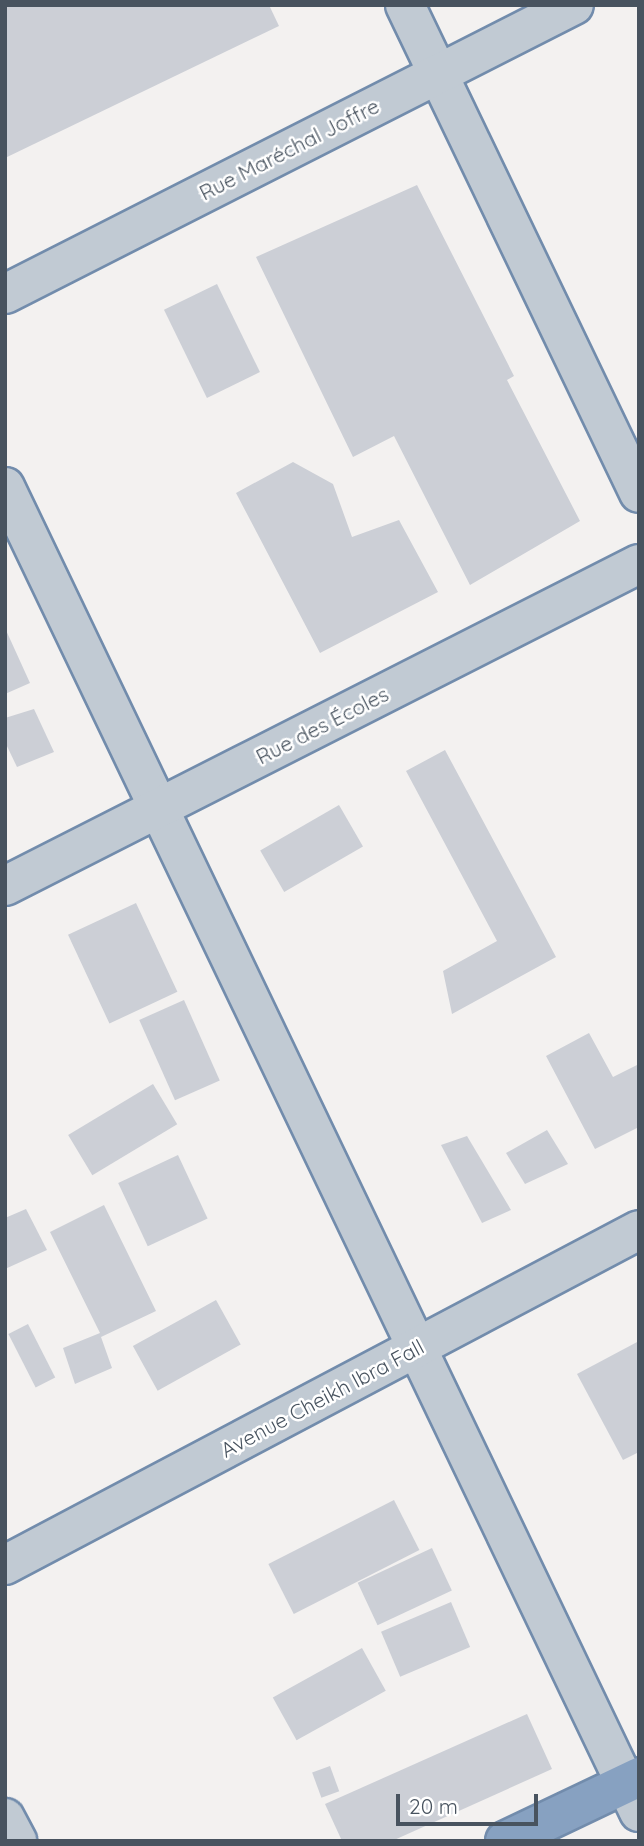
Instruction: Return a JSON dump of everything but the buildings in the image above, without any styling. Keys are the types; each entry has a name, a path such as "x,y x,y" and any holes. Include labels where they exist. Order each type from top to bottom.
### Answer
{"highway":[{"path":"505,1841 634,1791"}],"street":[{"path":"405,5 639,494"},
{"name":"Rue Maréchal Joffre","path":"5,294 574,5"},
{"path":"5,487 417,1348 634,1791"},
{"name":"Rue des Écoles","path":"5,886 639,564"},
{"name":"Avenue Cheikh Ibra Fall","path":"5,1565 639,1230"},
{"path":"5,1818 17,1841"}]}
